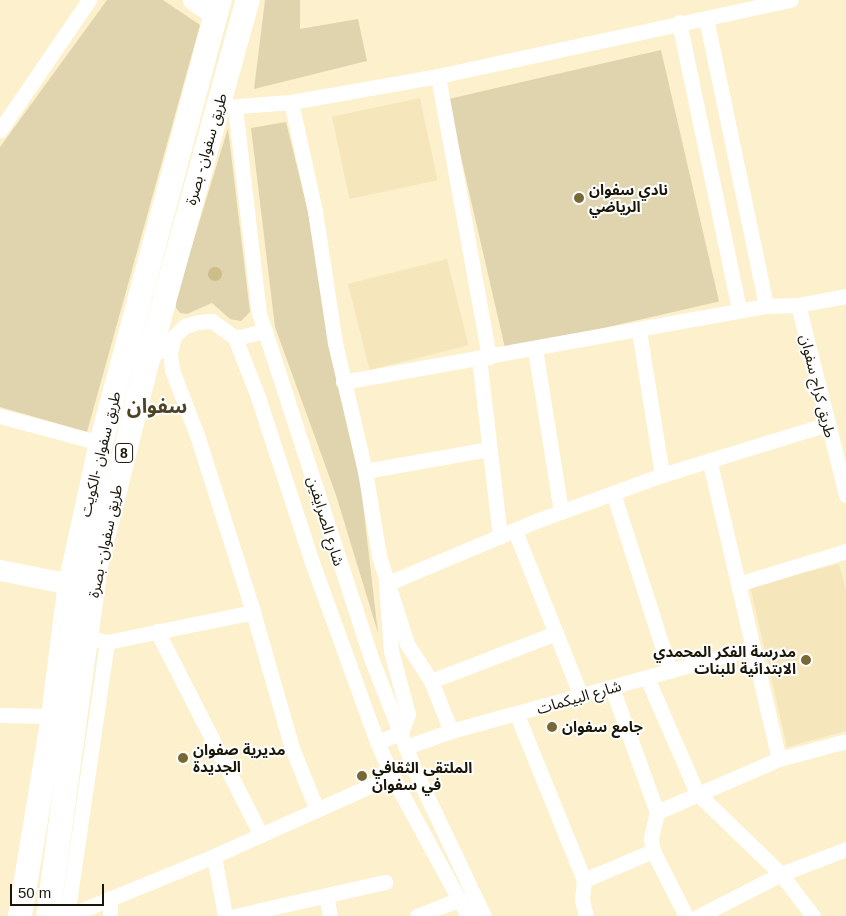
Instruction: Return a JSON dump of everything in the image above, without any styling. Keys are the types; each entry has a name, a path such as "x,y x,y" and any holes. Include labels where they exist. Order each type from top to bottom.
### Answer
{"highway":[{"name":"طريق سفوان- بصرة","path":"48,916 74,801 97,639 96,566 144,374 226,107 248,0"},
{"name":"طريق سفوان -الكويت","path":"20,916 53,716 70,584 101,443 218,8"},
{"path":"120,374 131,370 144,374"}],"main road":[{"path":"0,570 70,584"}],"street":[{"path":"0,130 4,115 89,0"},
{"path":"192,0 218,8"},
{"path":"226,107 290,102 438,76 679,22 706,18 734,5 791,0"},
{"path":"706,18 766,306"},
{"path":"679,22 739,310"},
{"path":"438,76 484,358 488,449 500,538"},
{"path":"290,102 315,211 343,382 365,471 386,584 391,651 408,714 403,740"},
{"name":"شارع الصرايفين","path":"226,107 258,312 370,658 403,740 484,916"},
{"path":"343,382 639,331 739,310 766,306 798,305 846,296"},
{"name":"طريق كراج سفوان","path":"798,305 828,424 841,457 846,495"},
{"path":"144,374 184,326 212,321 237,344 265,331"},
{"path":"639,331 662,475"},
{"path":"174,336 170,353 172,370 197,435 253,612 292,748 317,810"},
{"name":"شارع الصرايفين","path":"237,344 377,742 392,776 468,916"},
{"path":"536,349 561,512"},
{"path":"0,416 101,443"},
{"path":"386,584 561,512 662,475 710,463 828,424"},
{"path":"365,471 488,449"},
{"path":"710,463 779,759"},
{"path":"614,493 670,671"},
{"path":"516,530 581,696"},
{"path":"738,584 846,551"},
{"path":"386,584 407,644 430,681 451,731"},
{"path":"97,639 157,631 253,612"},
{"path":"157,631 261,835"},
{"path":"430,681 556,633"},
{"path":"370,658 407,644"},
{"name":"شارع البيكمات","path":"377,742 403,740 451,731 517,715 753,648"},
{"path":"647,678 697,793 781,874 813,916"},
{"path":"612,688 657,812 651,839 652,851 686,916"},
{"path":"0,715 53,716"},
{"path":"517,715 584,880 582,900 586,916"},
{"path":"657,812 779,759 846,740"},
{"path":"74,801 67,916 214,856 392,776"},
{"path":"433,851 451,842"},
{"path":"699,916 781,874 846,849"},
{"path":"584,880 652,851"},
{"path":"214,856 225,916"},
{"path":"235,916 385,882"},
{"path":"326,895 330,916"},
{"path":"110,898 110,916"},
{"path":"417,916 460,899"}],"shaded area":[{"path":"107,0 163,0 200,25 87,432 0,407 0,147"},
{"path":"265,0 300,0 300,29 358,19 367,61 254,89"},
{"name":"نادي سفوان الرياضي","path":"661,50 719,301 506,351 448,99"},
{"path":"420,98 437,180 349,199 332,117"},
{"path":"286,122 308,211 331,343 361,487 378,633 336,495 275,327 251,128"},
{"path":"228,128 250,312 241,321 230,319 212,303 187,314 180,313 176,308 176,298"},
{"path":"447,259 469,345 370,370 348,284"},
{"path":"215,267 220,269 222,274 220,279 215,281 210,279 208,274 210,269"},
{"name":"مدرسة الفكر المحمدي الابتدائية للبنات","path":"839,564 846,590 846,731 787,747 750,586"}],"place":[{"name":"نادي سفوان الرياضي","path":"579,198"},
{"name":"مدرسة الفكر المحمدي الابتدائية للبنات","path":"806,660"},
{"name":"جامع سفوان","path":"552,727"},
{"name":"مديرية صفوان الجديدة","path":"183,758"},
{"name":"الملتقى الثقافي في سفوان","path":"362,776"}],"district":[{"name":"سفوان","path":"157,406"}]}
